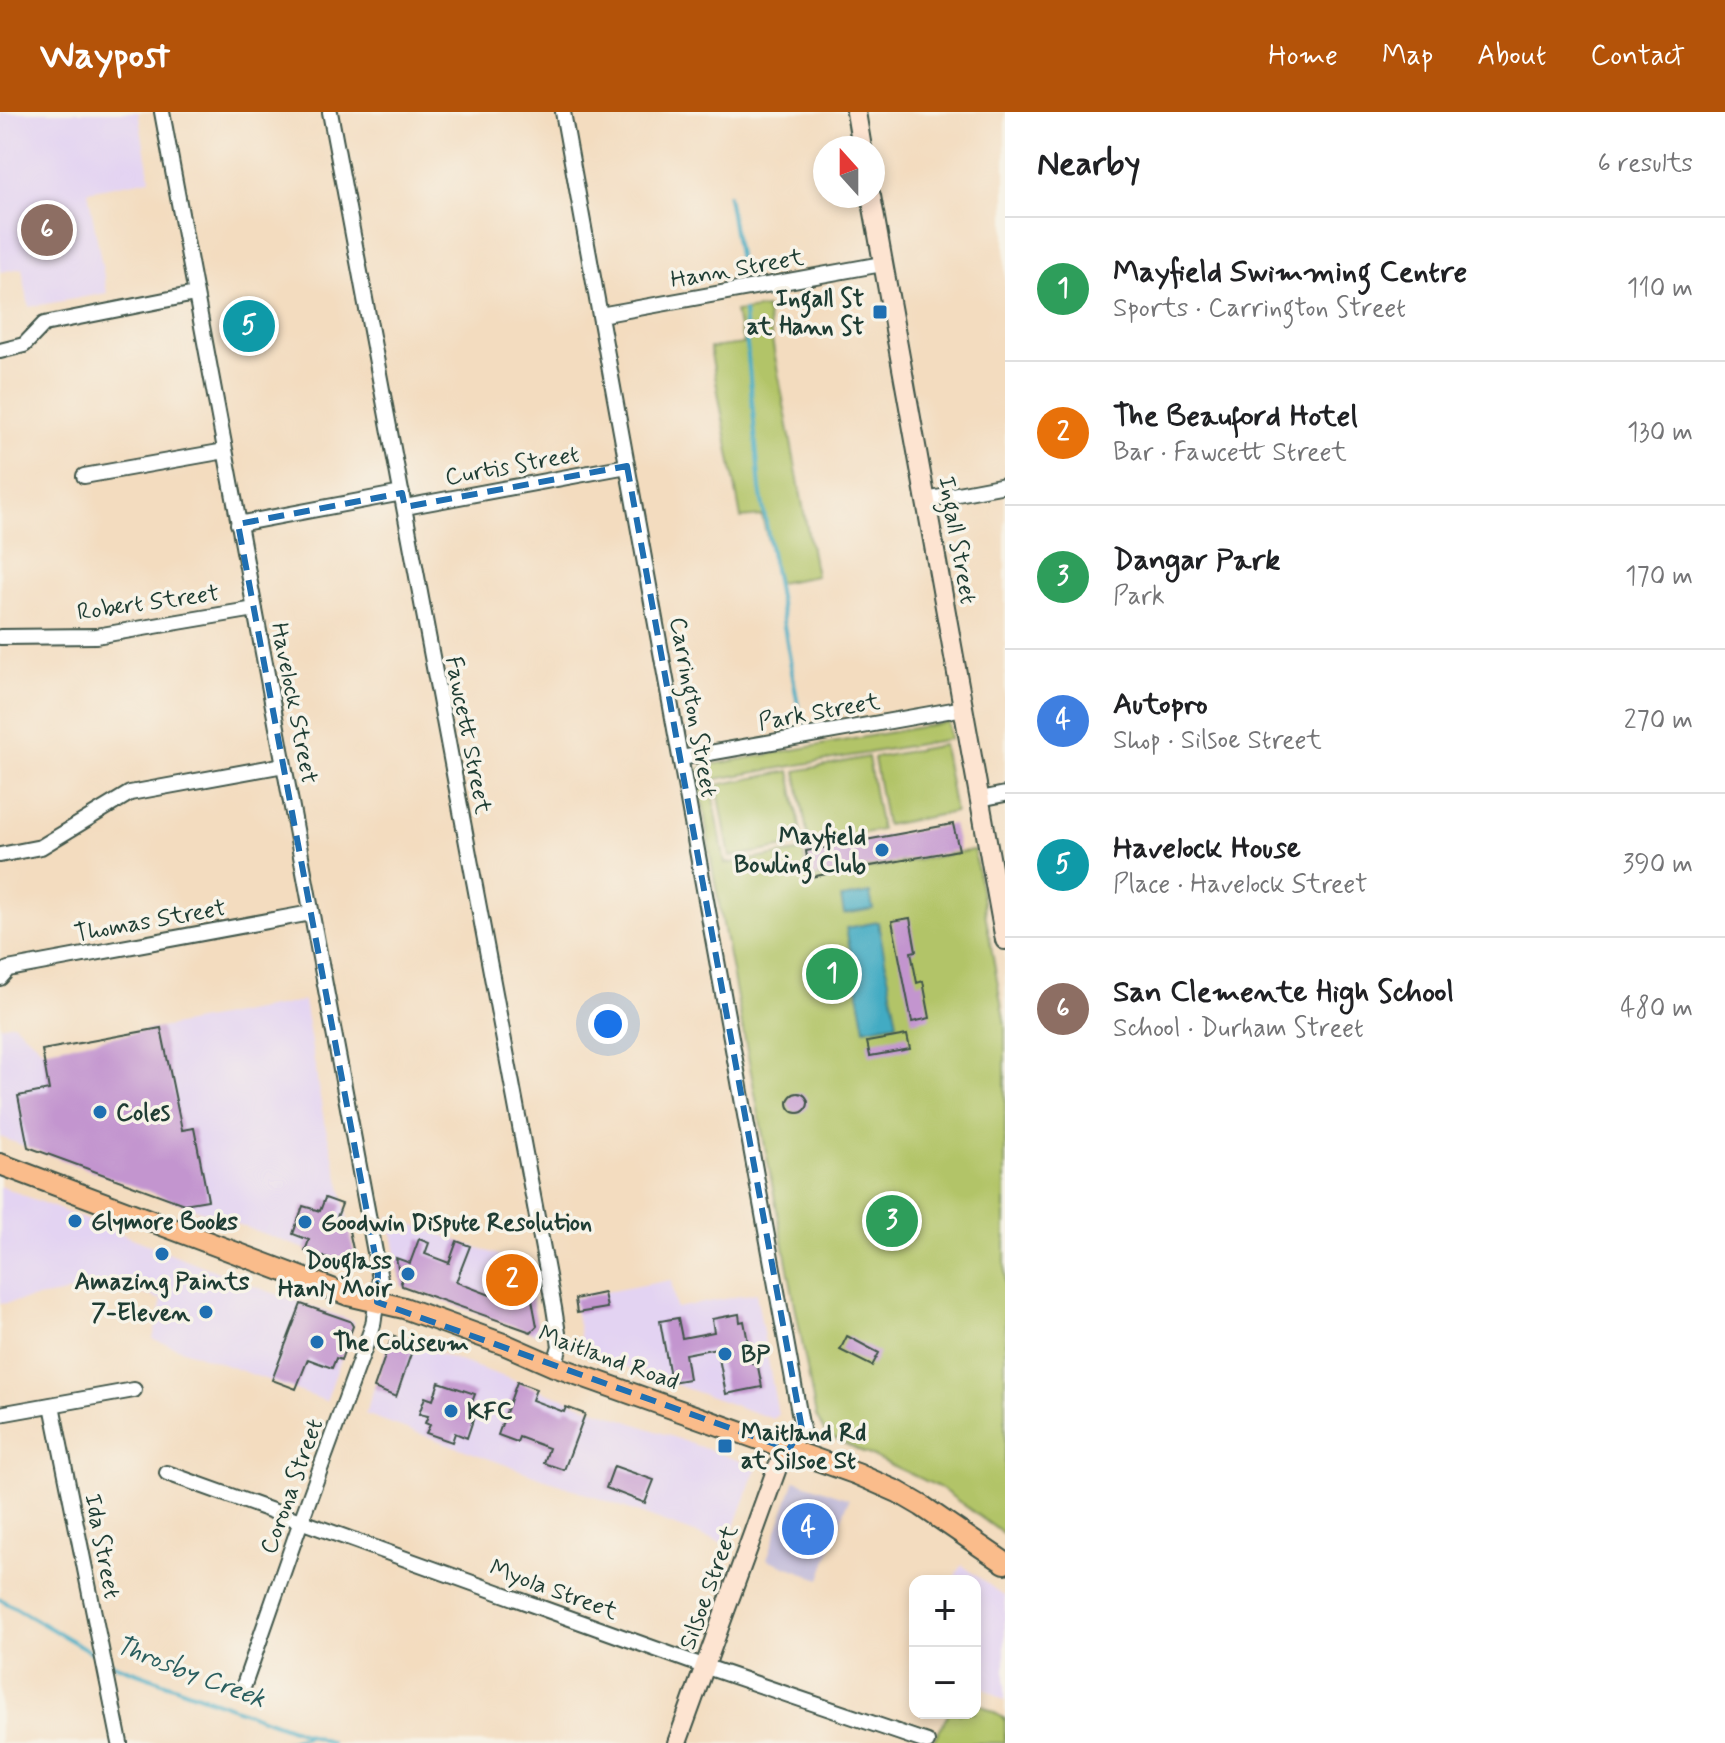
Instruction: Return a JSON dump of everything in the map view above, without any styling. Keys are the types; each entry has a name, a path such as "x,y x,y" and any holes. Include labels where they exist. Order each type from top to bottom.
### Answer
{"main road":[{"path":"856,112 860,136"},
{"name":"Ingall Street","path":"873,208 1005,940"},
{"name":"Maitland Road","path":"0,1164 348,1295 397,1306 506,1345 554,1366 857,1474 922,1506 1005,1563"},
{"name":"Silsoe Street","path":"677,1743 777,1468 789,1449"}],"street":[{"name":"Havelock Street","path":"162,112 380,1279 377,1302"},
{"name":"Fawcett Street","path":"330,112 554,1308 560,1346 554,1366"},
{"name":"Carrington Street","path":"563,112 802,1429 789,1449"},
{"name":"Hann Street","path":"600,315 882,264"},
{"path":"0,351 24,345 48,322 195,294"},
{"path":"84,476 225,451"},
{"name":"Curtis Street","path":"238,524 627,466"},
{"path":"926,500 1005,485"},
{"name":"Robert Street","path":"0,637 96,636 255,609"},
{"name":"Park Street","path":"681,758 964,708"},
{"path":"0,855 41,847 130,793 284,765"},
{"path":"980,799 1005,794"},
{"name":"Thomas Street","path":"0,976 8,969 311,913"},
{"name":"Corona Street","path":"244,1685 371,1331 377,1302"},
{"path":"0,1414 134,1390"},
{"name":"Ida Street","path":"52,1405 120,1743"},
{"name":"Myola Street","path":"167,1473 705,1667 927,1742"}],"highlighted area":[{"path":"627,466 802,1429 789,1449 377,1302 378,1271 238,524 402,493 405,507"}],"shaded area":[{"path":"0,112 138,112 150,179 88,191 107,293 29,307 22,268 0,272"},
{"path":"304,1001 324,1121 357,1268 0,1137 0,1026 13,1023 43,1050"},
{"path":"0,1186 259,1288 353,1321 326,1401 153,1339 162,1300 116,1285 0,1304"},
{"path":"389,1216 526,1265 539,1335 402,1286"},
{"path":"671,1280 676,1308 756,1293 778,1415 773,1419 589,1354 582,1345 573,1298"},
{"path":"392,1337 757,1467 728,1545 365,1414"},
{"path":"795,1480 849,1499 820,1579 767,1559"},
{"path":"962,1565 975,1575 956,1575"},
{"path":"981,1579 1005,1597 1005,1701 981,1686"}],"green space":[{"path":"766,308 816,576 778,583 762,516 741,518 710,348 744,344 735,312"},
{"path":"948,722 950,739 716,779 711,784 725,864 803,851 808,879 974,850 1005,1025 1005,1535 939,1487 826,1435 816,1416 712,866 698,770 704,766"},
{"path":"943,745 955,812 886,825 874,758"},
{"path":"868,757 881,830 809,843 796,771"},
{"path":"790,771 803,844 730,857 717,785"},
{"path":"981,1705 1005,1719 1005,1743 932,1743 946,1719 981,1719"}],"water":[{"path":"870,893 873,909 844,914 841,898"},
{"path":"878,922 897,1023 865,1029 846,928"}],"building":[{"path":"269,311 273,332 228,341 224,320"},
{"name":"Mayfield Bowling Club","path":"953,824 959,850 810,877 806,851"},
{"path":"910,918 916,951 911,952 917,983 923,981 930,1018 912,1022 892,921"},
{"name":"Coles","path":"161,1028 182,1130 194,1128 208,1200 184,1204 28,1147 18,1096 49,1090 42,1050"},
{"path":"907,1035 910,1049 870,1056 867,1042"},
{"path":"798,1093 805,1096 808,1103 805,1110 798,1113 791,1110 788,1103 791,1096"},
{"path":"325,1198 342,1204 334,1225 347,1221 357,1268 305,1251 309,1240 293,1234 303,1206 320,1211"},
{"path":"419,1239 429,1243 425,1254 449,1263 457,1241 470,1246 456,1282 490,1295 505,1256 525,1263 537,1326 531,1332 402,1286 396,1258 410,1263"},
{"path":"604,1293 607,1308 577,1313 575,1299"},
{"name":"The Coliseum","path":"301,1304 350,1321 353,1326 341,1360 336,1358 332,1368 308,1359 296,1389 272,1380"},
{"path":"739,1314 740,1322 744,1321 752,1363 757,1362 762,1387 726,1394 717,1348 685,1354 689,1379 671,1382 660,1321 678,1318 682,1338 714,1332 712,1319"},
{"path":"392,1336 414,1345 396,1397 374,1388"},
{"path":"847,1336 879,1353 872,1366 840,1350"},
{"name":"KFC","path":"439,1382 475,1394 471,1405 474,1406 471,1416 474,1417 467,1438 455,1433 452,1442 426,1433 430,1425 425,1423 428,1416 419,1414 425,1397 433,1400"},
{"path":"517,1382 536,1389 532,1400 564,1412 566,1407 585,1414 564,1470 544,1463 549,1448 519,1437 517,1442 498,1435"},
{"path":"614,1466 654,1480 645,1503 606,1488"}],"waterway":[{"path":"728,196 740,267"},
{"path":"744,312 760,489 800,717"},
{"name":"Throsby Creek","path":"0,1599 98,1656"},
{"name":"Throsby Creek","path":"109,1662 331,1743"},
{"path":"285,1743 309,1735"}],"place":[{"name":"San Clemente High School","path":"47,230"},
{"name":"Ingall St at Hann St","path":"880,312"},
{"name":"Havelock House","path":"249,326"},
{"name":"Mayfield Bowling Club","path":"882,850"},
{"name":"Mayfield Swimming Centre","path":"832,974"},
{"name":"Coles","path":"100,1112"},
{"name":"Glymore Books","path":"75,1221"},
{"name":"Dangar Park","path":"892,1221"},
{"name":"Goodwin Dispute Resolution","path":"305,1222"},
{"name":"Amazing Paints","path":"162,1254"},
{"name":"Douglass Hanly Moir","path":"408,1274"},
{"name":"The Beauford Hotel","path":"512,1280"},
{"name":"7-Eleven","path":"206,1312"},
{"name":"The Coliseum","path":"317,1342"},
{"name":"BP","path":"725,1354"},
{"name":"KFC","path":"451,1411"},
{"name":"Maitland Rd at Silsoe St","path":"725,1446"},
{"name":"Autopro","path":"808,1529"}]}
